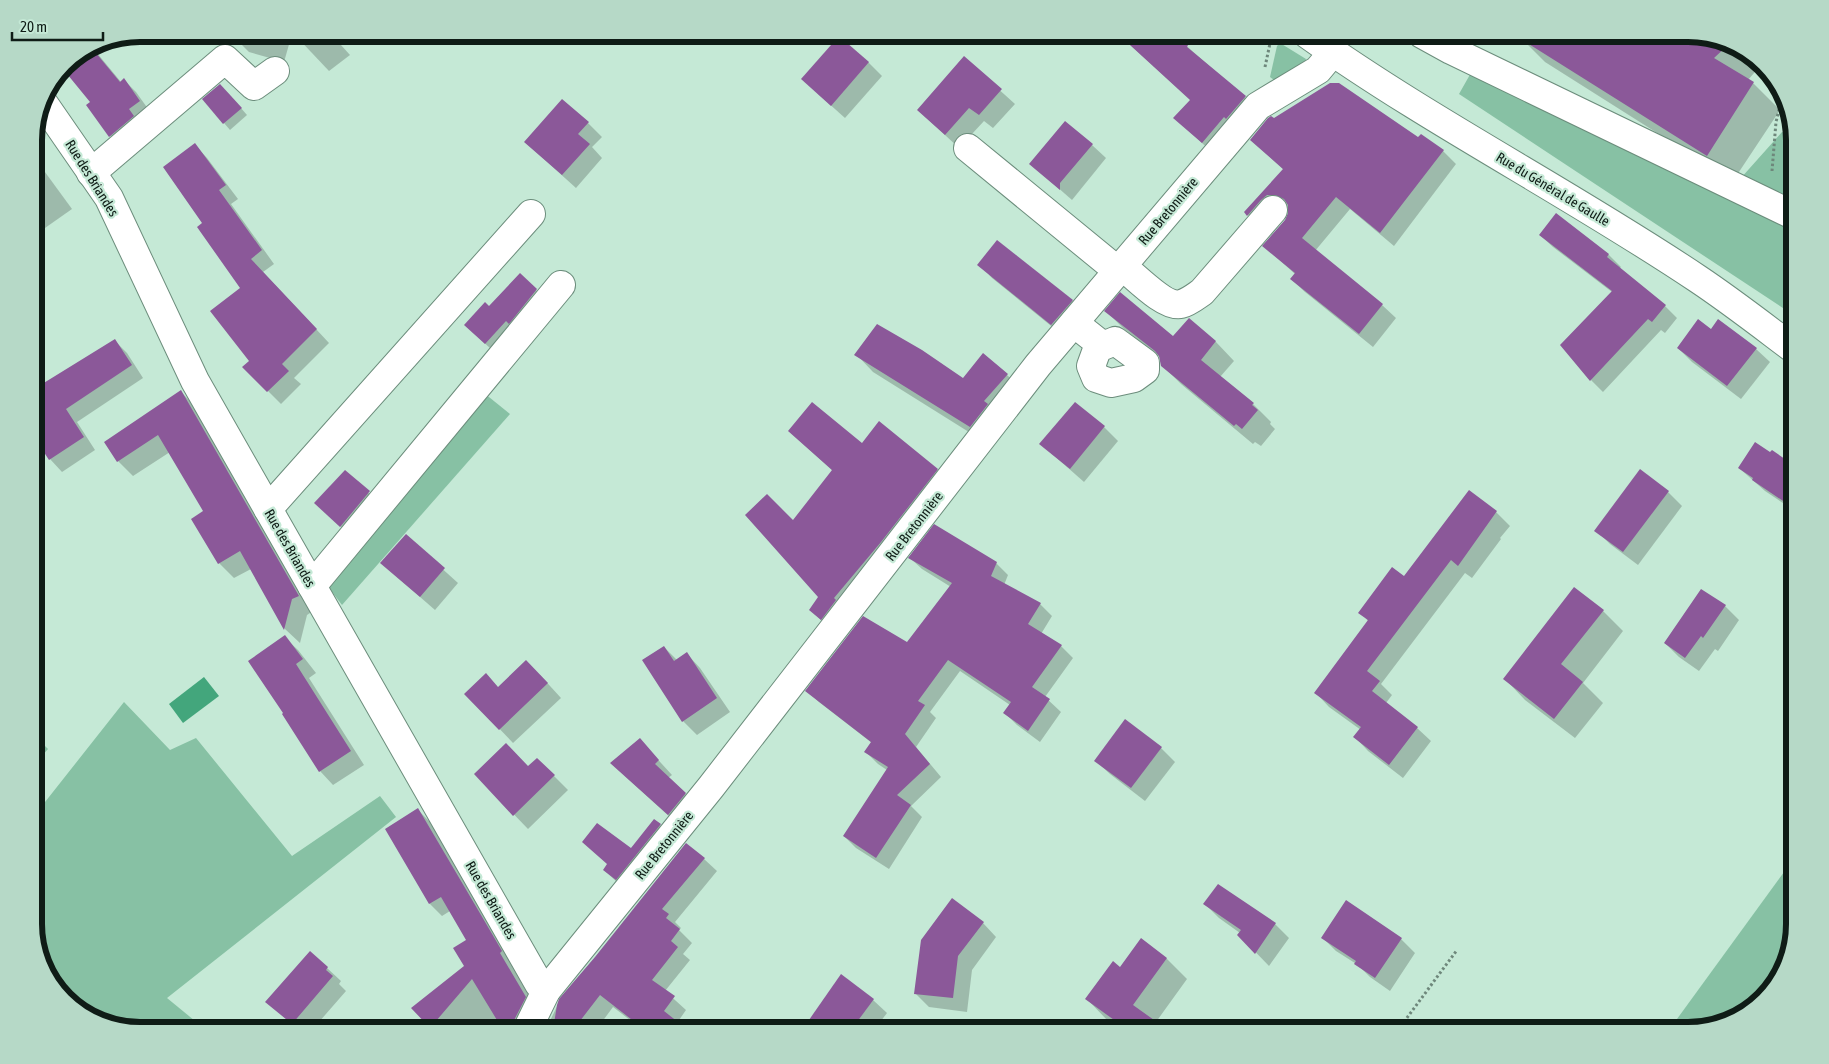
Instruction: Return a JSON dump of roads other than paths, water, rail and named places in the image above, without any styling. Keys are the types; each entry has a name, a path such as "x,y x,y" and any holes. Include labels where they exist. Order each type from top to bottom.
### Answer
{"street":[{"name":"Rue du Général de Gaulle","path":"1319,42 1420,108 1698,279 1786,343"},
{"path":"1437,42 1786,212"},
{"name":"Rue Bretonnière","path":"531,1022 546,991 711,788 1032,372 1258,106 1318,70 1333,52"},
{"path":"91,173 225,59 254,86 274,71"},
{"name":"Rue des Briandes","path":"48,110 109,198 195,381 539,984 546,991"},
{"path":"968,148 1120,268 1171,304 1180,304 1202,292 1273,210"},
{"path":"268,509 532,214"},
{"path":"312,586 561,285"},
{"path":"1074,323 1099,344"}]}
